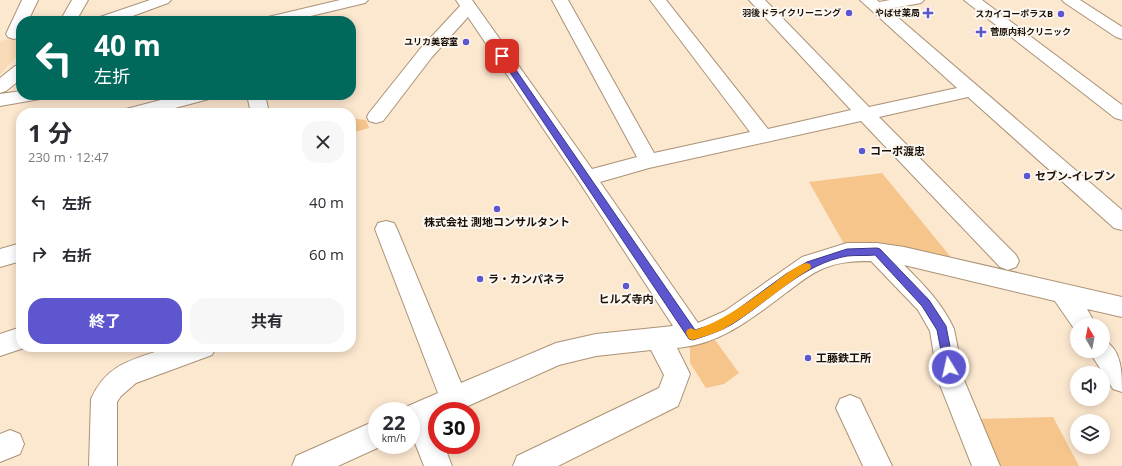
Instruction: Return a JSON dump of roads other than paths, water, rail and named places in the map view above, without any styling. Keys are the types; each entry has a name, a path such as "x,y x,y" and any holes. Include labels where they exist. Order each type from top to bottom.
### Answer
{"street":[{"path":"22,16 30,0"},
{"path":"71,16 80,0"},
{"path":"119,16 163,0"},
{"path":"312,16 360,0"},
{"path":"560,0 649,161"},
{"path":"658,0 763,136"},
{"path":"757,0 1008,261"},
{"path":"872,4 916,0"},
{"path":"972,0 1122,114"},
{"path":"1070,0 1122,34"},
{"path":"376,117 466,3 587,178 693,336"},
{"path":"872,4 973,90 1122,222"},
{"path":"0,87 16,74"},
{"path":"587,178 649,161 973,90"},
{"path":"0,100 16,98"},
{"path":"152,108 184,100"},
{"path":"386,229 454,399"},
{"path":"420,414 556,354 596,345 658,338 693,336 717,327 734,318 810,264 847,252 877,252 904,256 1122,307"},
{"path":"877,252 926,303 942,329 951,380 986,466"},
{"path":"0,258 16,253"},
{"path":"1063,293 1079,318"},
{"path":"527,466 669,397 677,374 658,338"},
{"path":"0,345 16,340"},
{"path":"103,466 104,399 112,386 127,374 189,352"},
{"path":"1107,358 1122,380"},
{"path":"850,408 878,466"},
{"path":"420,429 438,466"},
{"path":"306,466 368,438"}],"place":[{"name":"羽後ドライクリーニング","path":"849,13"},
{"name":"やばせ薬局","path":"928,13"},
{"name":"スカイコーポラスB","path":"1061,14"},
{"name":"菅原内科クリニック","path":"981,32"},
{"name":"ユリカ美容室","path":"466,42"},
{"name":"コーポ渡忠","path":"862,151"},
{"name":"セブン-イレブン","path":"1027,176"},
{"name":"株式会社 測地コンサルタント","path":"497,209"},
{"name":"ラ・カンパネラ","path":"480,279"},
{"name":"ヒルズ寺内","path":"626,286"},
{"name":"工藤鉄工所","path":"808,358"}]}
